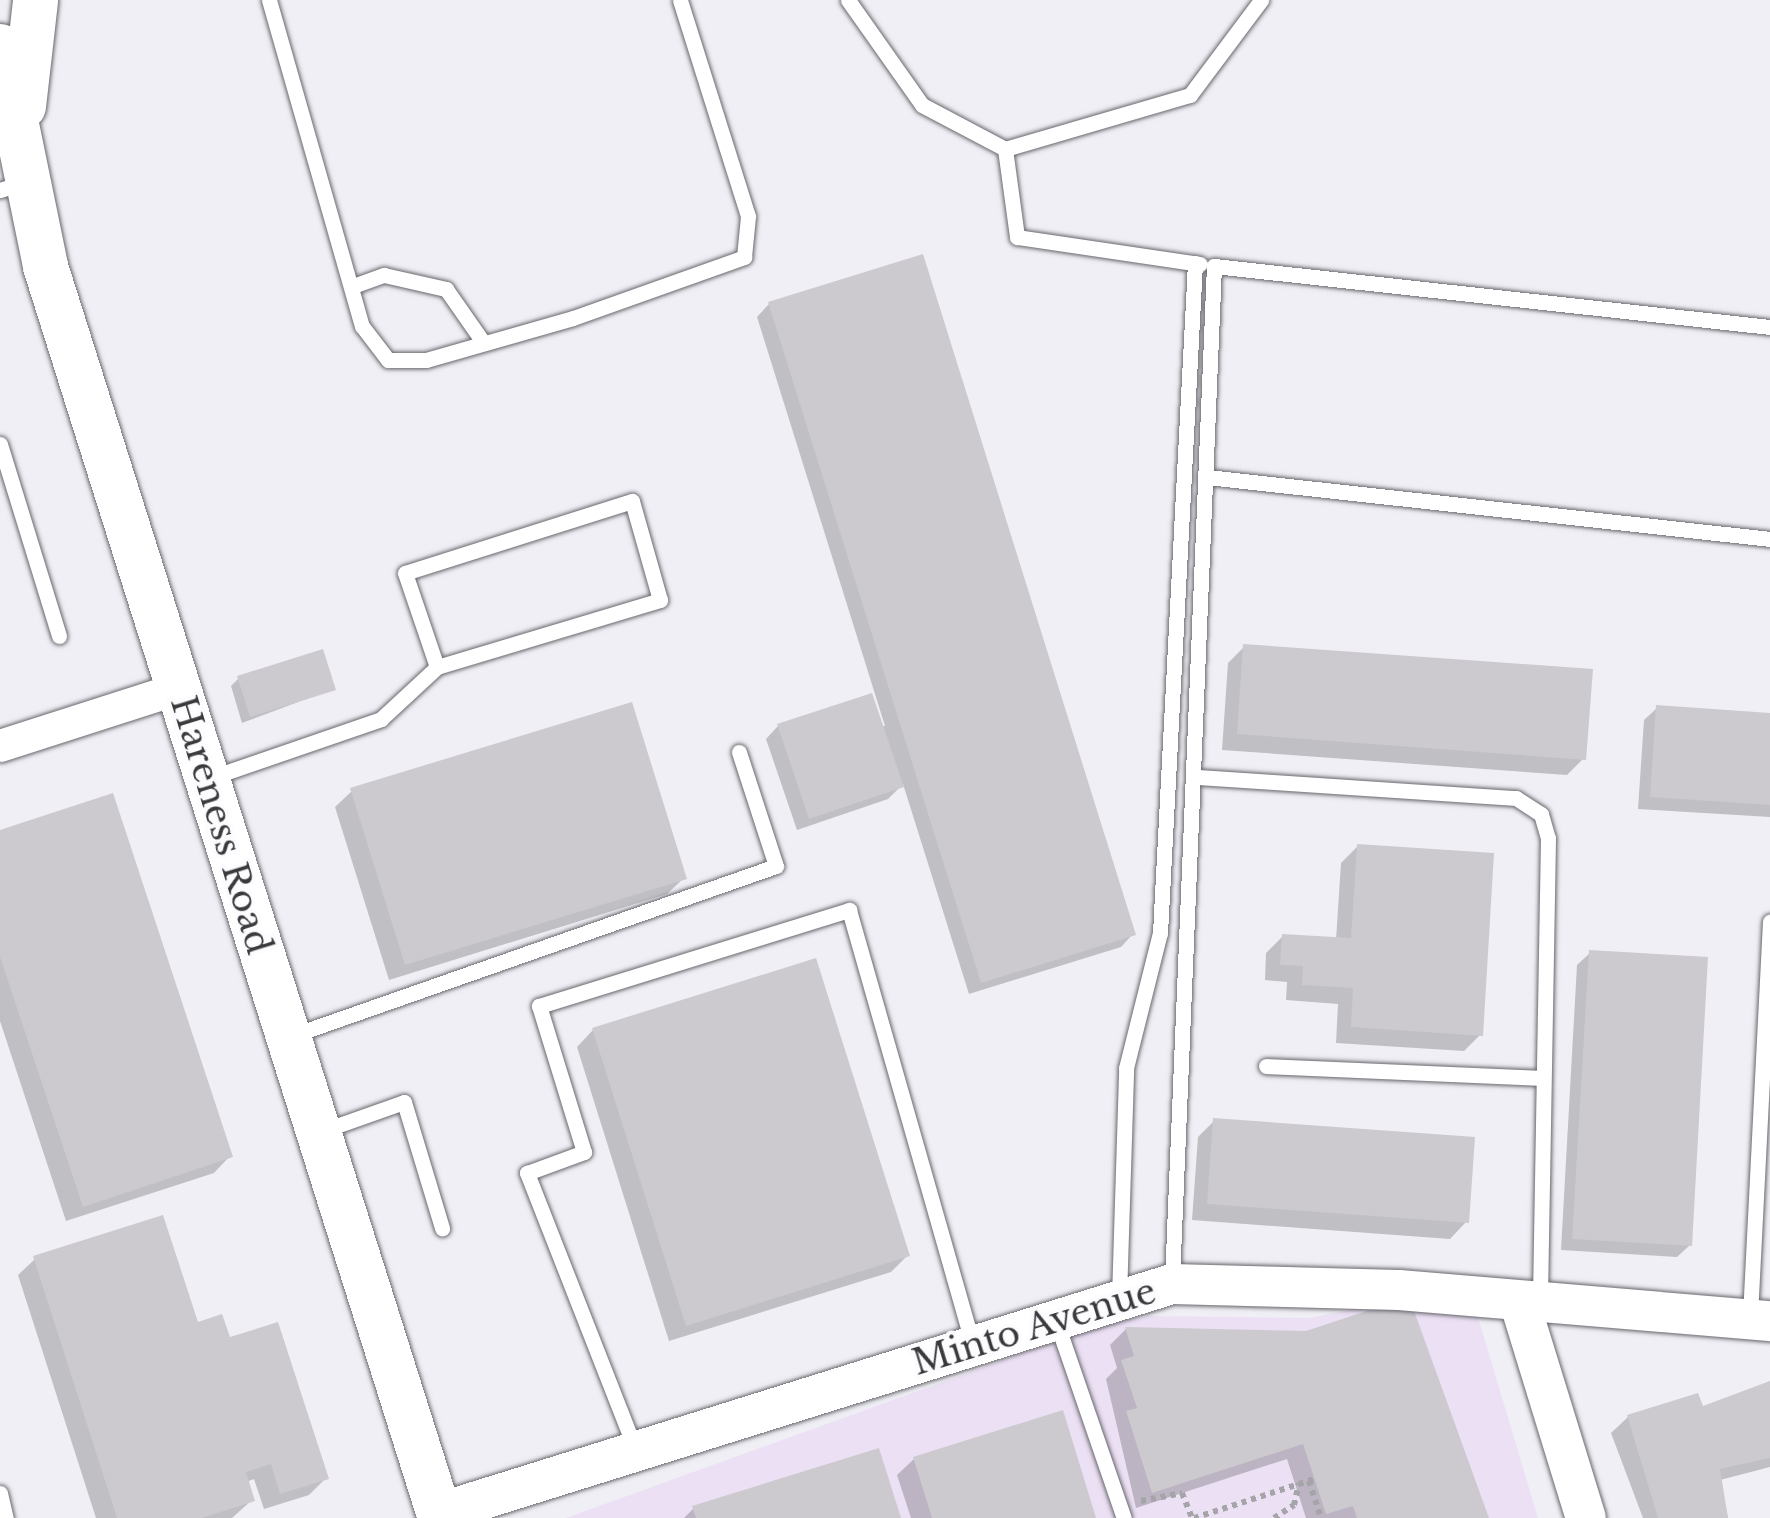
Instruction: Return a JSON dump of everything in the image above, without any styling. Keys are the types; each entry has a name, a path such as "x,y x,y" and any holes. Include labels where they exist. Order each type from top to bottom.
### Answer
{"main road":[{"name":"Hareness Road","path":"35,0 12,186 178,689 439,1516"},
{"name":"Hareness Road","path":"0,46 20,128"}],"street":[{"path":"0,746 178,689"},
{"name":"Minto Avenue","path":"439,1516 1172,1284 1400,1290 1530,1305 1760,1321"},
{"path":"1530,1305 1586,1518"}],"lane":[{"path":"269,0 362,326 388,360 426,360 744,256 748,216 680,0"},
{"path":"848,0 922,105 1005,149 1190,95 1261,0"},
{"path":"1005,149 1017,237 1214,266 1770,327"},
{"path":"1119,1301 1126,1068 1160,933 1194,263"},
{"path":"1172,1284 1175,1053 1198,777 1214,266"},
{"path":"353,286 400,276 446,289 482,342"},
{"path":"0,444 59,636"},
{"path":"1207,477 1770,539"},
{"path":"206,780 381,719 437,668 660,600 632,501 406,573 437,668"},
{"path":"287,1037 776,866 740,752"},
{"path":"1198,777 1516,798 1541,814 1548,838 1542,1078 1530,1305"},
{"path":"636,1452 527,1173 584,1152 539,1006 557,1000 849,910 972,1346"},
{"path":"1760,1321 1770,922"},
{"path":"1266,1066 1542,1078"},
{"path":"318,1132 404,1102 442,1228"},
{"path":"1056,1321 1122,1512"},
{"path":"0,1494 6,1518"}],"path":[{"path":"1122,1512 1182,1493 1193,1518 1312,1480 1321,1518"},
{"path":"1274,1518 1294,1506 1299,1484"}],"shaded area":[{"path":"1403,1300 1477,1314 1538,1518 566,1518 1101,1325 1149,1316 1309,1318"}],"building":[{"path":"923,254 1136,935 981,983 768,302"},
{"path":"1243,644 1593,669 1586,760 1237,734"},
{"path":"323,649 336,690 250,717 237,676"},
{"path":"872,693 904,787 809,819 777,724"},
{"path":"632,702 687,879 405,965 350,788"},
{"path":"1656,705 1770,713 1770,805 1650,797"},
{"path":"113,793 233,1157 83,1207 0,957 0,830"},
{"path":"1357,844 1494,853 1483,1036 1351,1027 1353,988 1302,985 1303,966 1280,965 1282,934 1351,938"},
{"path":"1589,950 1708,957 1692,1246 1572,1239"},
{"path":"816,958 910,1256 686,1326 592,1028"},
{"path":"1213,1118 1475,1137 1469,1223 1207,1204"},
{"path":"163,1215 198,1322 222,1314 230,1337 278,1322 329,1479 280,1494 271,1464 246,1472 255,1501 202,1518 117,1518 33,1256"},
{"path":"1409,1297 1489,1518 1357,1518 1353,1506 1326,1514 1303,1444 1152,1493 1126,1411 1137,1408 1121,1360 1134,1356 1125,1327 1306,1331"},
{"path":"1770,1381 1770,1458 1720,1469 1728,1518 1658,1518 1627,1415 1698,1393 1703,1406"},
{"path":"1063,1410 1096,1518 932,1518 913,1457"},
{"path":"879,1448 901,1518 696,1518 692,1506"}]}
